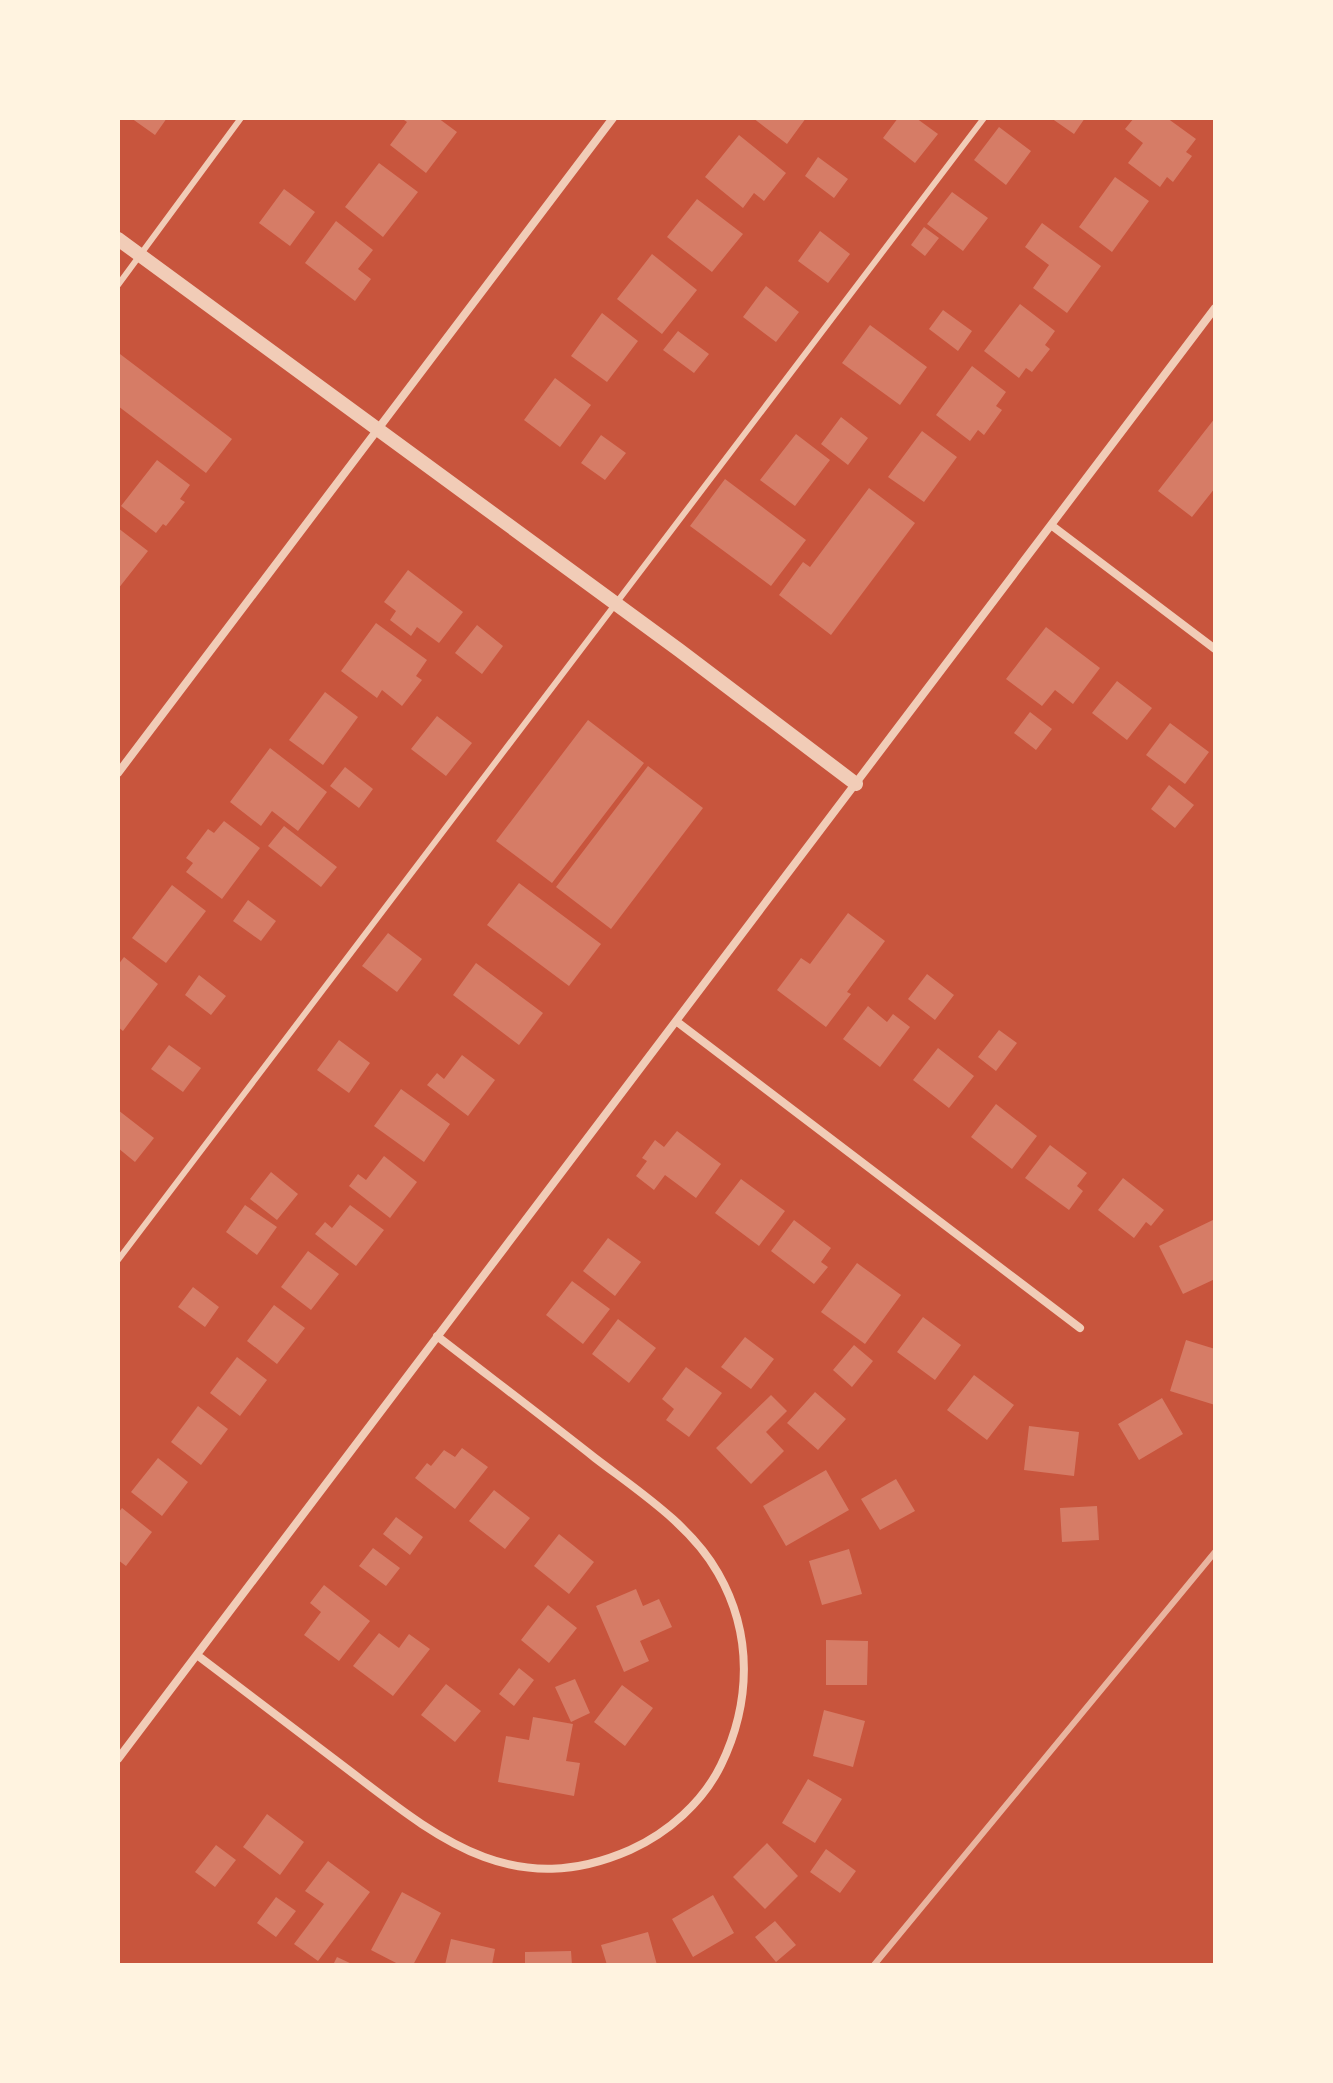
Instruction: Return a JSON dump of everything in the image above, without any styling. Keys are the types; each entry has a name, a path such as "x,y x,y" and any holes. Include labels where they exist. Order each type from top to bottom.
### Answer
{"street":[{"path":"118,773 613,118"},
{"path":"118,239 856,784"},
{"path":"118,1759 1215,308"},
{"path":"1051,525 1215,649"},
{"path":"676,1021 1080,1328"},
{"path":"197,1655 428,1830 492,1860 530,1869 604,1861 640,1845 673,1824 703,1795 721,1765 740,1717 746,1677 743,1644 732,1602 718,1572 699,1545 649,1499 437,1336"}],"lane":[{"path":"118,285 241,118"},
{"path":"118,1260 984,118"}],"building":[{"path":"131,118 167,118 155,135"},
{"path":"401,118 438,118 457,132 426,173 390,145 407,122"},
{"path":"753,118 806,118 787,144"},
{"path":"898,118 916,118 938,134 915,163 883,138"},
{"path":"1051,118 1085,118 1074,134"},
{"path":"1134,118 1167,118 1196,139 1186,152 1192,156 1173,182 1167,177 1160,187 1128,163 1143,143 1125,129"},
{"path":"999,127 1031,151 1006,185 974,160"},
{"path":"739,135 786,173 764,201 754,193 743,208 705,177"},
{"path":"818,157 848,179 834,198 805,176"},
{"path":"379,163 418,192 383,237 345,207"},
{"path":"1115,177 1149,201 1112,252 1079,227"},
{"path":"284,189 315,212 290,246 259,223"},
{"path":"952,192 988,218 963,251 927,224"},
{"path":"697,199 743,234 712,272 667,237"},
{"path":"336,221 373,250 358,269 371,279 355,301 305,263"},
{"path":"1042,223 1101,266 1067,313 1033,288 1049,265 1025,247"},
{"path":"924,227 939,238 925,256 911,245"},
{"path":"820,231 850,254 828,283 798,261"},
{"path":"652,254 697,290 662,334 617,299"},
{"path":"766,286 799,312 776,342 743,317"},
{"path":"1020,304 1055,331 1045,345 1050,349 1032,372 1026,368 1019,378 984,351"},
{"path":"943,310 972,331 958,351 929,329"},
{"path":"602,313 638,341 607,382 571,356"},
{"path":"870,325 927,367 900,405 842,363"},
{"path":"678,331 709,354 694,373 663,350"},
{"path":"120,354 232,439 206,473 118,406"},
{"path":"972,366 1006,392 996,406 1002,410 984,435 978,430 970,441 936,415"},
{"path":"555,378 591,405 560,447 524,420"},
{"path":"841,417 868,438 848,465 821,444"},
{"path":"1215,418 1215,488 1192,517 1158,491"},
{"path":"922,431 957,457 924,502 888,477"},
{"path":"796,434 830,460 795,506 760,480"},
{"path":"601,435 626,453 605,480 581,463"},
{"path":"157,460 190,485 180,499 185,502 166,526 163,524 156,533 121,506"},
{"path":"725,479 806,540 771,586 690,526"},
{"path":"869,488 915,523 831,635 779,595 803,562 810,567"},
{"path":"118,528 148,551 118,589"},
{"path":"408,570 463,612 439,643 417,627 411,636 390,620 396,611 384,602"},
{"path":"376,623 427,660 416,676 422,680 402,706 382,690 377,698 341,671"},
{"path":"477,625 503,646 482,674 455,653"},
{"path":"1046,627 1100,668 1073,704 1055,690 1042,706 1006,679"},
{"path":"1117,681 1152,708 1127,740 1092,713"},
{"path":"325,692 358,717 323,765 289,740"},
{"path":"1030,712 1052,729 1036,750 1014,733"},
{"path":"437,716 472,743 446,776 411,749"},
{"path":"588,720 644,763 552,883 496,841"},
{"path":"1170,723 1209,752 1185,784 1146,755"},
{"path":"270,748 327,792 298,831 272,811 261,826 230,802"},
{"path":"648,766 703,808 611,929 556,887"},
{"path":"345,767 373,789 359,808 330,786"},
{"path":"1169,785 1194,805 1175,828 1151,809"},
{"path":"224,821 260,848 222,899 186,872 193,863 186,858 208,829 214,833"},
{"path":"284,826 337,867 321,887 268,846"},
{"path":"519,883 601,944 569,986 487,925"},
{"path":"172,885 206,911 166,963 132,938"},
{"path":"248,900 276,921 261,941 233,921"},
{"path":"848,913 885,941 847,992 851,994 826,1027 777,990 801,958 810,964"},
{"path":"388,933 422,959 397,992 362,966"},
{"path":"124,957 158,984 123,1031 118,1027 118,965"},
{"path":"476,963 543,1013 519,1045 453,995"},
{"path":"927,974 954,995 935,1020 908,999"},
{"path":"199,975 226,996 211,1015 185,995"},
{"path":"868,1006 887,1022 893,1014 910,1027 880,1067 843,1039"},
{"path":"999,1030 1017,1043 996,1071 978,1057"},
{"path":"339,1040 370,1063 349,1093 317,1070"},
{"path":"169,1045 201,1068 183,1092 151,1069"},
{"path":"938,1048 974,1076 949,1108 913,1080"},
{"path":"462,1055 495,1080 468,1116 427,1085 437,1073 444,1079"},
{"path":"401,1089 450,1124 424,1162 374,1126"},
{"path":"996,1104 1037,1136 1012,1169 971,1137"},
{"path":"118,1110 154,1138 135,1162 118,1148"},
{"path":"677,1131 721,1164 696,1198 665,1175 654,1190 636,1176 647,1161 642,1158 655,1140 664,1147"},
{"path":"1050,1145 1087,1173 1077,1186 1083,1191 1069,1210 1025,1178"},
{"path":"384,1156 417,1182 390,1218 349,1186 358,1174 366,1180"},
{"path":"271,1172 298,1194 277,1220 250,1199"},
{"path":"1123,1178 1164,1210 1151,1226 1146,1222 1134,1238 1098,1210"},
{"path":"741,1179 785,1211 759,1246 715,1213"},
{"path":"245,1205 277,1227 257,1255 226,1232"},
{"path":"350,1205 384,1230 356,1266 315,1234 325,1222 332,1228"},
{"path":"1215,1219 1215,1279 1183,1294 1159,1246"},
{"path":"794,1220 831,1248 821,1262 828,1267 814,1284 771,1251"},
{"path":"608,1238 641,1262 615,1296 583,1271"},
{"path":"308,1251 339,1274 311,1310 281,1287"},
{"path":"857,1263 901,1295 865,1344 821,1312"},
{"path":"572,1281 610,1309 583,1344 546,1315"},
{"path":"193,1287 219,1307 205,1327 178,1307"},
{"path":"274,1305 305,1328 277,1364 247,1341"},
{"path":"923,1317 961,1345 935,1380 897,1352"},
{"path":"618,1319 656,1348 629,1383 592,1354"},
{"path":"745,1337 774,1359 751,1389 721,1367"},
{"path":"1186,1340 1215,1349 1215,1405 1170,1391"},
{"path":"854,1345 873,1361 852,1387 833,1370"},
{"path":"237,1357 267,1380 240,1416 210,1393"},
{"path":"686,1367 722,1393 689,1437 666,1420 674,1409 662,1399"},
{"path":"974,1375 1014,1405 987,1440 947,1410"},
{"path":"815,1392 846,1419 818,1450 787,1423"},
{"path":"771,1395 787,1411 766,1432 784,1451 751,1484 716,1448"},
{"path":"1162,1398 1183,1434 1139,1460 1118,1424"},
{"path":"198,1406 228,1429 201,1465 171,1442"},
{"path":"1029,1426 1079,1432 1074,1476 1024,1470"},
{"path":"462,1448 488,1467 455,1509 415,1478 427,1463 431,1466 444,1450 455,1457"},
{"path":"158,1458 188,1482 162,1516 131,1492"},
{"path":"826,1470 849,1510 786,1546 763,1506"},
{"path":"896,1479 915,1511 880,1530 861,1499"},
{"path":"494,1490 530,1518 505,1549 469,1521"},
{"path":"1097,1506 1099,1540 1062,1542 1060,1508"},
{"path":"122,1508 152,1532 126,1566 118,1560 118,1513"},
{"path":"396,1517 423,1537 410,1555 383,1534"},
{"path":"559,1534 594,1562 569,1594 534,1566"},
{"path":"373,1548 400,1568 386,1586 359,1566"},
{"path":"849,1549 862,1594 822,1605 809,1561"},
{"path":"324,1585 370,1621 339,1661 304,1635 321,1612 310,1603"},
{"path":"636,1589 643,1606 659,1599 672,1627 640,1641 649,1661 624,1672 596,1606"},
{"path":"548,1605 577,1628 549,1663 521,1640"},
{"path":"379,1633 399,1648 409,1634 430,1649 393,1696 353,1666"},
{"path":"826,1640 868,1641 867,1685 826,1685"},
{"path":"519,1668 534,1680 514,1706 499,1694"},
{"path":"575,1679 590,1713 571,1722 555,1687"},
{"path":"446,1684 481,1711 455,1742 421,1715"},
{"path":"622,1685 653,1708 625,1746 594,1722"},
{"path":"824,1710 865,1721 853,1767 813,1756"},
{"path":"533,1717 573,1724 566,1761 580,1763 574,1796 498,1782 506,1736 529,1740"},
{"path":"808,1779 842,1799 815,1843 782,1823"},
{"path":"267,1814 304,1842 280,1875 243,1847"},
{"path":"767,1843 798,1876 765,1909 733,1877"},
{"path":"216,1845 236,1860 215,1887 195,1872"},
{"path":"826,1849 856,1871 840,1893 810,1872"},
{"path":"328,1861 370,1892 318,1961 294,1944 324,1904 305,1891"},
{"path":"402,1892 441,1913 413,1965 400,1965 371,1950"},
{"path":"713,1895 734,1933 693,1957 672,1919"},
{"path":"276,1897 296,1911 276,1937 257,1923"},
{"path":"775,1921 796,1945 776,1962 755,1937"},
{"path":"648,1932 657,1965 607,1965 601,1945"},
{"path":"451,1939 495,1949 492,1965 445,1965"},
{"path":"571,1951 572,1965 525,1965 525,1952"},
{"path":"337,1957 354,1965 333,1965"}],"railway":[{"path":"874,1965 1215,1552"}]}
